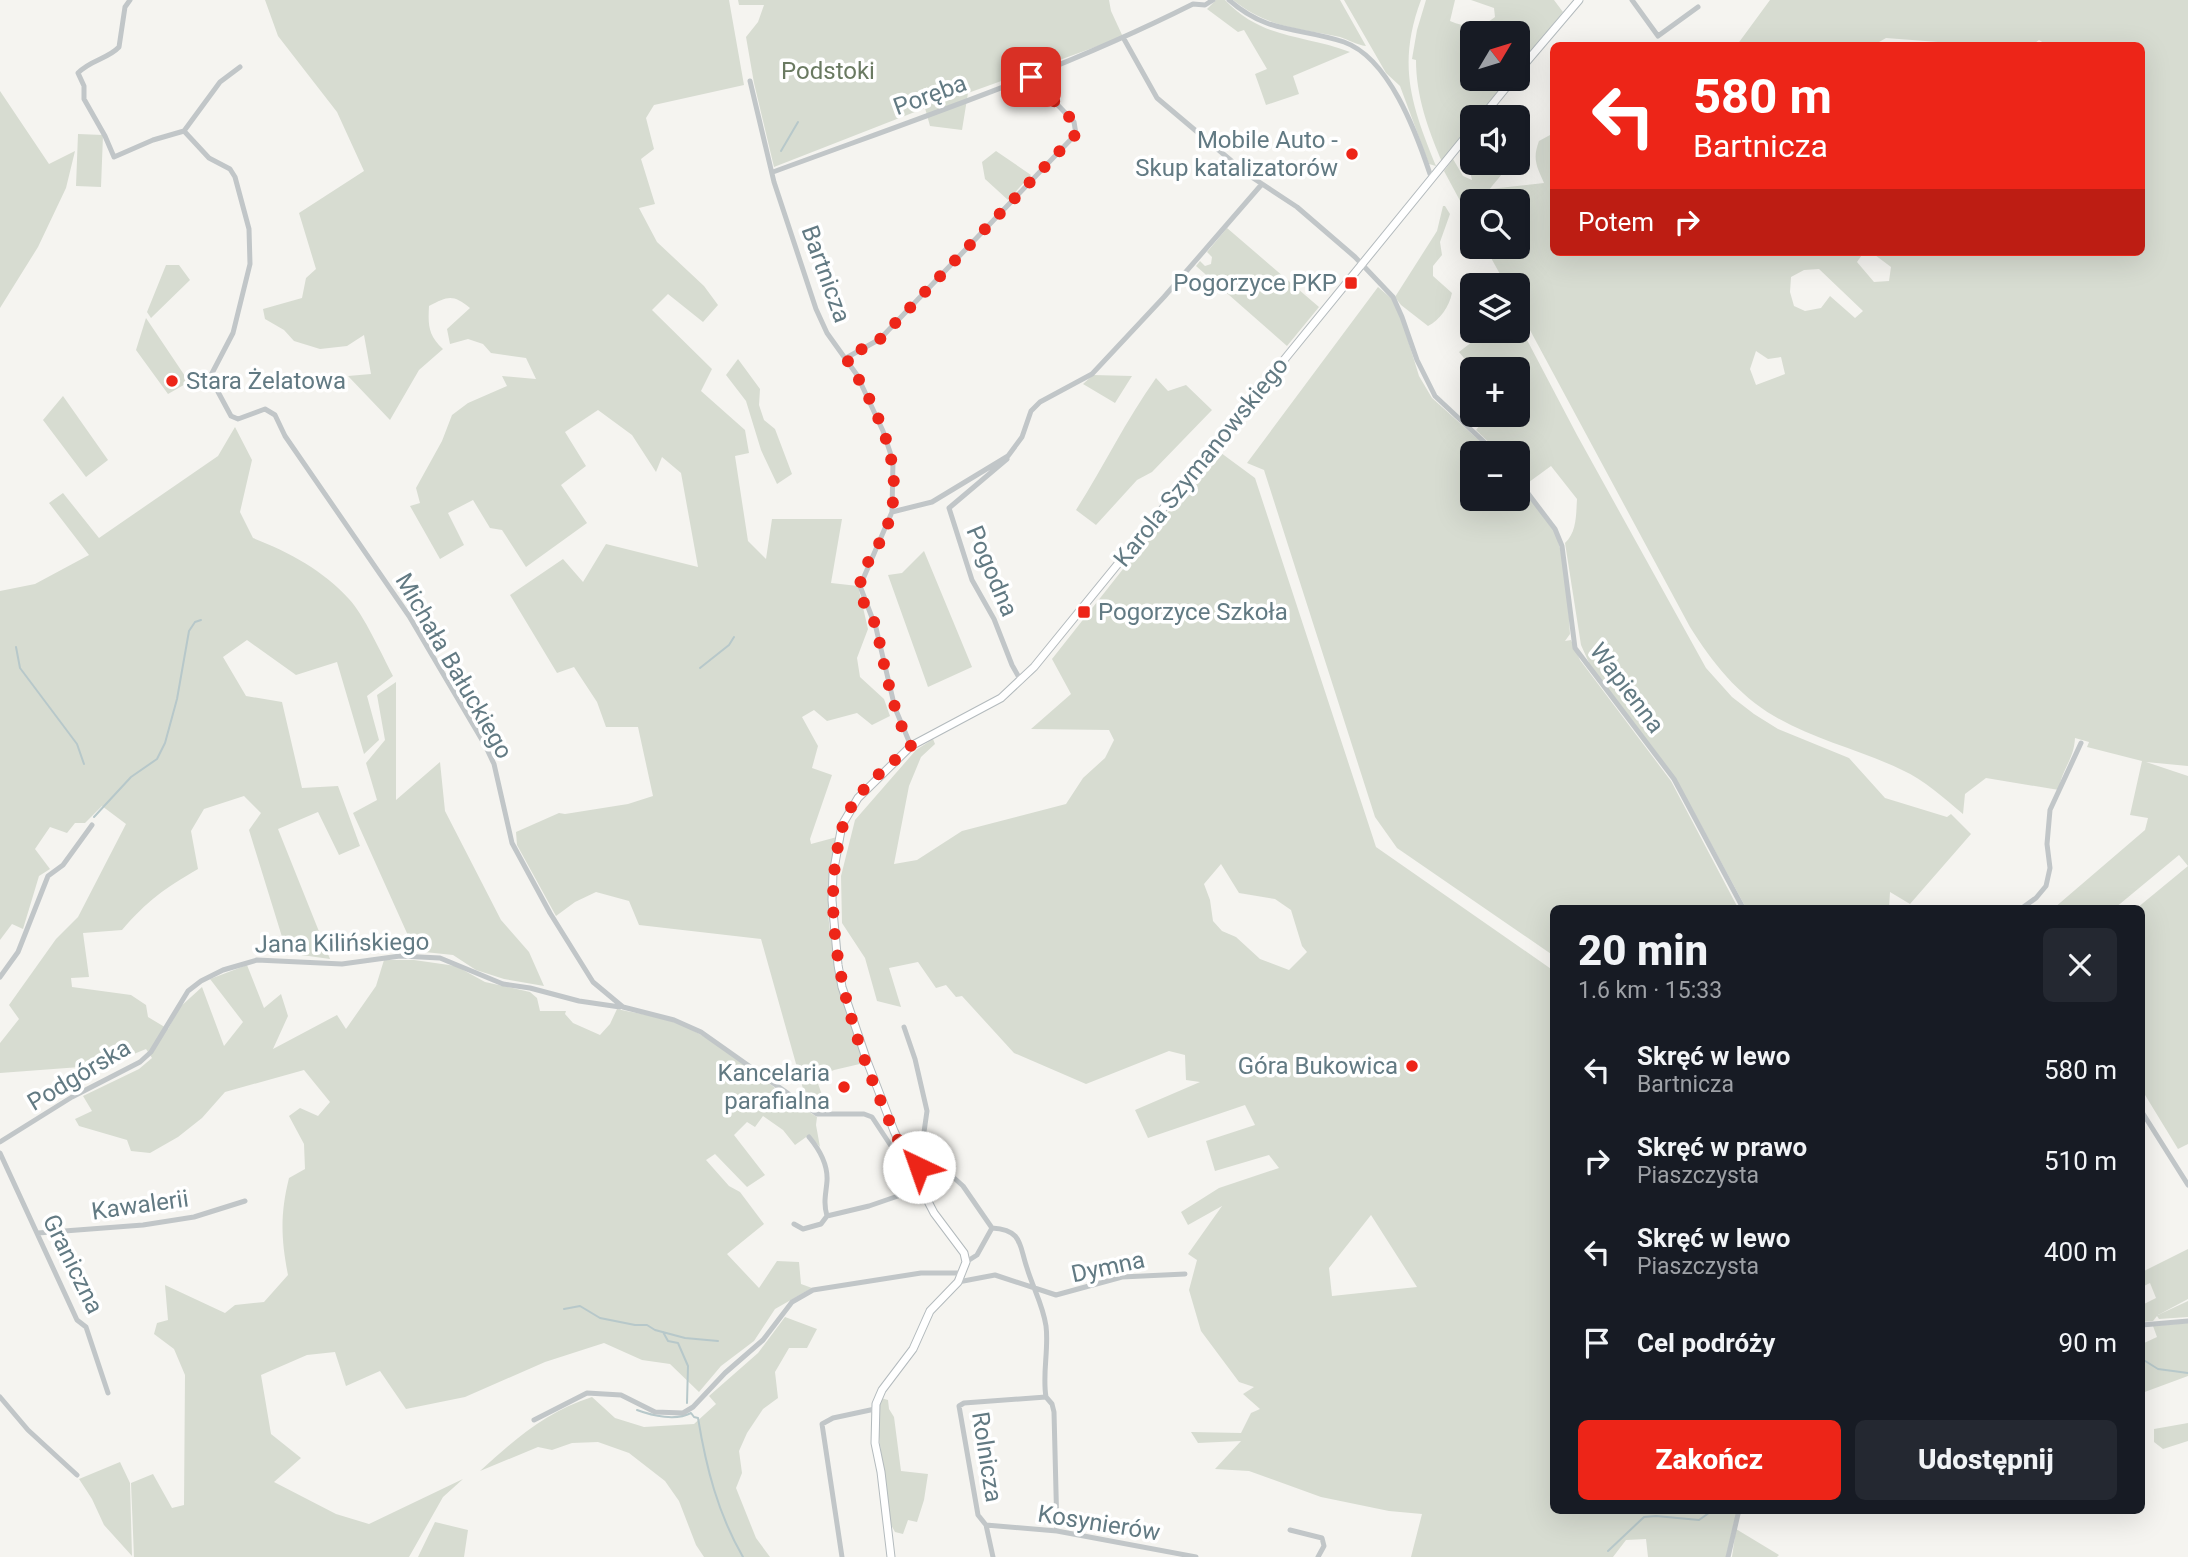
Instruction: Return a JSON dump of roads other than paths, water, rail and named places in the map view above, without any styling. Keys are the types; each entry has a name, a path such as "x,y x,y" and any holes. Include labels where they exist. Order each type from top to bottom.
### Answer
{"street":[{"path":"130,0 125,7 119,47 78,74 84,86 85,99 114,157 137,146 184,131 220,82 240,67"},
{"name":"Poręba","path":"773,172 1031,77 1124,39 1193,4 1205,5 1213,0"},
{"path":"1229,0 1254,19 1271,26 1344,42 1370,58 1399,99 1433,176"},
{"path":"1530,57 1579,0"},
{"path":"1632,0 1658,36 1698,7"},
{"path":"1124,39 1157,98 1262,184 1297,207 1362,265 1393,297 1434,397 1483,441"},
{"path":"846,358 880,339 1076,134 1074,122 1031,77"},
{"name":"Bartnicza","path":"750,81 773,172 819,316 872,406 893,461 892,512 860,586 876,628 895,708 911,746"},
{"path":"1492,105 1503,91"},
{"name":"Michała Bałuckiego","path":"184,131 209,158 230,169 235,177 250,240 250,264 240,311 233,333 211,373 211,380 231,416 238,419 265,409 275,415 285,436 409,616 494,764 512,843 530,879 586,973 623,1007 674,1020 701,1032 817,1114 864,1114 873,1117 897,1155 903,1158 906,1156"},
{"name":"Karola Szymanowskiego","path":"966,1262 964,1252 934,1213 906,1156 880,1097 842,986 832,900 833,874 848,812 858,797 911,746 990,705 1021,681 1460,144"},
{"path":"892,512 932,502 1008,456 1021,437 1031,411 1040,402 1092,374 1164,297 1262,184"},
{"name":"Pogodna","path":"1008,456 949,508 972,580 994,619 1021,681"},
{"name":"Wapienna","path":"1530,496 1555,529 1562,547 1575,648 1674,779 1741,905"},
{"path":"2026,905 2042,892 2049,878 2047,826 2055,795 2081,743"},
{"path":"0,978 18,952 48,876 62,865 92,825"},
{"name":"Jana Kilińskiego","path":"223,970 257,960 342,964 400,956 429,957 453,962 486,979 503,984 579,1001 623,1007"},
{"name":"Podgórska","path":"0,1142 72,1097 140,1062 151,1052 188,991 223,970"},
{"path":"904,1027 915,1059 927,1111 919,1167 914,1172"},
{"path":"2145,1117 2188,1185"},
{"path":"809,1137 818,1148 827,1172 824,1200 827,1216"},
{"name":"Graniczna","path":"0,1153 78,1320 86,1327 108,1393"},
{"path":"794,1224 803,1230 821,1224 827,1216 869,1206 953,1177 963,1186 992,1228 1013,1233 1019,1240 1040,1299 1046,1325 1046,1397 1054,1412 1057,1531"},
{"name":"Kawalerii","path":"38,1233 143,1226 194,1217 245,1201"},
{"path":"891,1557 875,1443 875,1409 882,1390 913,1349 930,1311 958,1282 966,1262 977,1255 992,1228"},
{"path":"534,1420 587,1394 621,1395 655,1412 683,1413 692,1408 725,1373 751,1352 792,1302 813,1290 921,1273 963,1273"},
{"name":"Dymna","path":"958,1282 995,1275 1046,1293 1064,1295 1122,1278 1185,1274"},
{"path":"2145,1325 2188,1321"},
{"path":"0,1397 28,1430 77,1475"},
{"name":"Rolnicza","path":"986,1525 978,1515 959,1406 964,1403 1046,1397"},
{"path":"842,1557 822,1426 825,1421 833,1418 875,1409"},
{"path":"1728,1557 1738,1514"},
{"path":"986,1525 993,1557"},
{"name":"Kosynierów","path":"986,1525 1057,1531 1196,1557"},
{"path":"1290,1530 1322,1538 1324,1546 1318,1557"}],"waterway":[{"path":"781,151 798,122"},
{"path":"94,817 131,777 157,759 165,743 177,699 189,631 195,622 201,620"},
{"path":"700,668 729,645 734,637"},
{"path":"16,647 20,668 77,744 84,764"},
{"path":"564,1309 580,1306 600,1318 647,1325 655,1330 685,1338 718,1341"},
{"path":"663,1332 668,1341 678,1343 688,1366 687,1403"},
{"path":"2145,1361 2158,1369 2188,1373"},
{"path":"637,1410 672,1417 691,1413 698,1418 714,1490 743,1557"},
{"path":"1608,1551 1644,1517 1699,1520 1707,1514"}],"place":[{"name":"Mobile Auto - Skup katalizatorów","path":"1352,154"},
{"name":"Pogorzyce PKP","path":"1351,283"},
{"name":"Stara Żelatowa","path":"172,381"},
{"name":"Pogorzyce Szkoła","path":"1084,612"},
{"name":"Góra Bukowica","path":"1412,1066"},
{"name":"Kancelaria parafialna","path":"844,1087"}],"park label":[{"name":"Podstoki","path":"828,71"}]}
